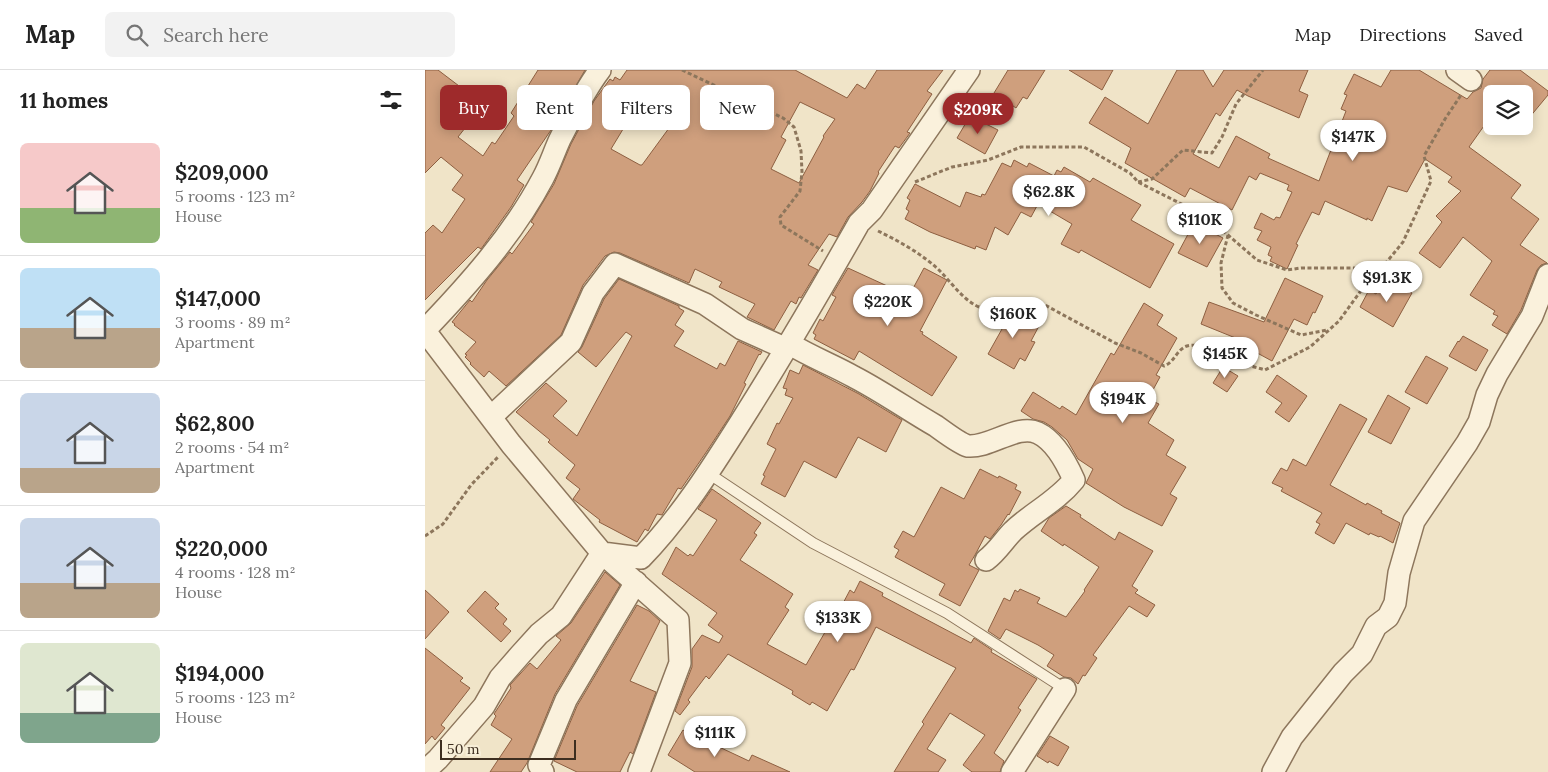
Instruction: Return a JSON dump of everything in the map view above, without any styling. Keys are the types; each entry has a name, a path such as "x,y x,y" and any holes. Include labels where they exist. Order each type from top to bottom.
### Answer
{"street":[{"path":"599,70 590,83 544,177 518,219 489,259 425,331 511,444 602,553 678,620 681,663 639,772"},
{"path":"602,553 641,558 654,544 708,473 789,346 859,223 872,210 969,70"},
{"path":"491,417 571,342 593,293 615,264 705,304 742,329 789,346 852,376 884,393 966,446 985,444 1018,432 1032,431 1039,433 1051,443 1068,467 1074,480 1063,494 1014,531 986,560"},
{"path":"1273,772 1292,737 1343,673 1362,654 1377,626 1388,617 1395,603 1399,573 1414,521 1479,422 1487,395 1497,374 1532,316 1548,275"},
{"path":"425,771 438,759 484,706 500,678 515,660 539,634 561,616 602,553"},
{"path":"543,772 539,765 567,700 636,582"},
{"path":"1012,772 1065,689"}],"lane":[{"path":"708,473 813,543 947,613 1065,689"}],"path":[{"path":"682,70 783,118 795,127 801,151 800,191 780,216 781,225 838,260"},
{"path":"1138,182 1152,179 1183,150 1212,153 1222,137 1236,104 1263,70"},
{"path":"859,223 892,238 937,268 974,305 988,310 1037,302 1115,343 1141,353 1164,366 1170,363 1180,350 1189,345 1204,346 1248,365 1265,370 1310,347 1329,330 1345,314 1365,285 1376,275 1403,242 1431,181 1424,156 1445,119 1464,75"},
{"path":"913,182 952,167 988,160 1021,147 1084,147 1130,173 1138,182 1207,217 1257,260 1287,270 1301,268 1354,268 1376,275"},
{"path":"1228,235 1221,263 1222,280 1223,288 1233,303 1301,335 1329,330"},
{"path":"425,536 443,524 471,484 511,444"}],"building":[{"path":"425,70 438,70 458,85 440,85 440,130 464,130 458,137 483,156 492,142 495,144 504,130 507,130 507,126 514,116 511,113 517,103 517,130 551,130 517,180 524,185 481,249 478,247 425,300 425,233 433,225 442,233 465,199 452,190 463,175 441,157 425,173"},
{"path":"538,70 585,70 576,85 529,85"},
{"path":"627,70 795,70 847,98 857,84 865,89 877,70 943,70 927,91 932,94 907,132 910,133 899,148 895,146 878,172 870,191 848,217 837,237 829,234 808,265 818,270 796,304 791,301 774,330 747,317 755,304 719,287 722,282 695,269 689,283 614,252 605,256 583,285 561,335 506,386 489,371 484,377 470,364 465,354 476,342 452,322 470,300 472,302 487,280 510,252 512,254 534,224 531,222 554,184 578,130 592,130 592,105 594,101 602,90 602,130 622,130 611,149 640,165 642,165 668,130 690,130 690,85 606,85 610,79 613,81 615,77 620,80","holes":["800,102 835,119 823,136 799,183 771,169 786,140 781,137"]},
{"path":"1008,70 1045,70 1027,99 1023,97 1016,108 994,93"},
{"path":"1069,70 1113,70 1102,90"},
{"path":"1177,70 1203,70 1213,87 1224,70 1308,70 1299,91 1308,95 1299,118 1237,90 1220,116 1216,113 1193,154 1219,168 1236,136 1270,154 1268,158 1319,181 1346,111 1341,109 1347,95 1344,94 1354,74 1381,87 1391,70 1419,70 1467,99 1473,92 1481,88 1483,79 1490,70 1520,70 1548,91 1548,95 1533,113 1533,85 1483,85 1483,127 1469,147 1521,185 1511,198 1539,219 1520,245 1547,263 1541,265 1537,270 1521,310 1507,334 1492,325 1498,316 1493,314 1495,311 1470,295 1492,261 1463,237 1440,268 1419,253 1442,222 1436,216 1461,191 1448,182 1452,177 1425,159 1407,192 1388,186 1372,221 1325,201 1319,215 1312,212 1296,244 1298,245 1287,269 1270,261 1272,257 1268,255 1271,247 1257,240 1262,231 1254,228 1261,213 1274,220 1276,217 1280,218 1292,192 1287,190 1289,185 1260,173 1256,180 1249,176 1232,210 1190,188 1185,197 1125,163 1131,148 1089,123 1105,97 1148,124"},
{"path":"970,116 998,130 985,154 957,138"},
{"path":"1014,160 1027,167 1029,163 1054,176 1057,170 1061,172 1064,167 1090,182 1093,178 1141,205 1131,220 1174,244 1150,288 1081,250 1079,253 1061,244 1072,224 1038,204 1031,217 1021,212 1008,235 995,227 986,250 976,246 975,249 930,232 905,219 909,211 906,209 910,200 907,198 915,184 960,207 966,192 981,197 982,194 985,195 1002,163 1011,167"},
{"path":"1194,223 1223,238 1207,267 1178,253"},
{"path":"848,268 909,296 924,268 947,280 920,331 957,357 932,396 859,351 854,360 814,339 816,335 813,333 820,319 823,321 836,297 832,295"},
{"path":"1285,278 1323,296 1307,325 1294,319 1272,361 1237,342 1238,339 1201,324 1209,302 1264,322"},
{"path":"619,279 679,306 684,311 675,325 684,331 674,346 717,369 720,363 725,366 738,341 762,352 759,354 744,383 746,384 730,416 707,451 681,489 678,488 662,515 657,514 648,531 645,529 637,542 599,522 600,520 573,499 580,489 566,478 575,465 548,442 550,440 516,412 546,383 567,401 553,416 577,436 632,336 626,332 596,367 578,352 604,299"},
{"path":"1383,281 1398,290 1400,286 1412,293 1393,327 1360,307 1369,290 1376,294"},
{"path":"1144,303 1163,315 1157,325 1177,338 1156,375 1160,377 1148,399 1159,404 1148,423 1174,440 1166,455 1186,467 1170,494 1177,498 1162,526 1124,507 1086,483 1093,469 1078,459 1067,440 1052,427 1044,422 1033,419 1021,411 1033,392 1060,409 1062,406 1076,415 1111,353 1114,355"},
{"path":"1005,308 1039,326 1031,341 1035,342 1025,361 1020,358 1014,369 988,354 1002,329 996,325"},
{"path":"1463,336 1488,350 1476,371 1449,356"},
{"path":"1426,356 1448,368 1427,404 1405,392"},
{"path":"803,365 859,394 902,420 886,452 858,437 836,478 804,461 785,497 761,484 765,476 763,475 776,449 767,444 777,423 779,424 793,398 785,395 787,389 783,388 790,370 799,374"},
{"path":"1223,367 1238,376 1227,392 1213,383"},
{"path":"1277,375 1307,396 1289,422 1275,412 1282,403 1266,392"},
{"path":"1388,395 1410,408 1391,444 1368,432"},
{"path":"1340,404 1367,419 1330,485 1366,505 1367,503 1382,511 1381,513 1400,523 1393,543 1380,536 1370,533 1369,535 1346,523 1334,544 1315,533 1320,524 1316,522 1322,513 1281,491 1283,488 1272,483 1281,468 1287,471 1293,459 1306,466"},
{"path":"980,469 1017,485 1015,489 1021,492 1009,515 990,539 985,536 969,565 979,570 960,606 939,595 945,584 895,557 899,550 894,547 903,531 914,537 941,487 964,499"},
{"path":"712,489 761,523 754,533 757,535 740,560 793,594 785,607 789,610 767,644 806,665 828,627 830,628 850,590 854,593 860,581 883,593 882,596 971,643 974,638 992,650 991,652 1037,679 1018,708 1021,710 994,753 1004,761 1000,772 972,772 963,765 985,735 950,713 927,749 946,760 938,772 894,772 924,724 922,722 956,668 876,627 854,670 851,669 827,711 812,702 810,705 792,694 793,691 728,654 709,679 706,676 688,700 690,702 680,715 675,711 692,667 692,649 702,635 719,643 723,636 708,625 717,613 662,574 676,547 688,556 690,554 693,556 717,520 698,509"},
{"path":"1066,506 1115,540 1119,532 1153,551 1132,586 1138,590 1135,593 1155,605 1147,617 1129,606 1093,655 1097,658 1078,684 1071,678 1064,677 1047,666 1054,655 1038,645 1006,629 1000,639 988,631 1004,598 1010,601 1015,590 1018,592 1020,589 1040,598 1037,603 1066,617 1085,591 1099,567 1041,531 1049,518"},
{"path":"605,572 620,585 555,694 527,763 521,772 490,772 512,739 491,725 496,716 494,714 511,688 510,685 530,663 537,669 561,640 556,636 571,623"},
{"path":"425,590 449,612 425,639"},
{"path":"485,591 499,604 495,608 507,619 503,624 511,631 501,642 467,611"},
{"path":"637,605 649,611 660,621 630,681 656,692 633,754 630,752 620,772 577,772 554,761 577,706"},
{"path":"425,648 463,678 460,681 470,688 441,725 445,728 435,740 432,736 425,744"},
{"path":"683,730 715,750 717,746 749,761 752,755 790,772 695,772 668,755"},
{"path":"1050,736 1069,747 1058,766 1049,761 1048,763 1037,756"}]}
